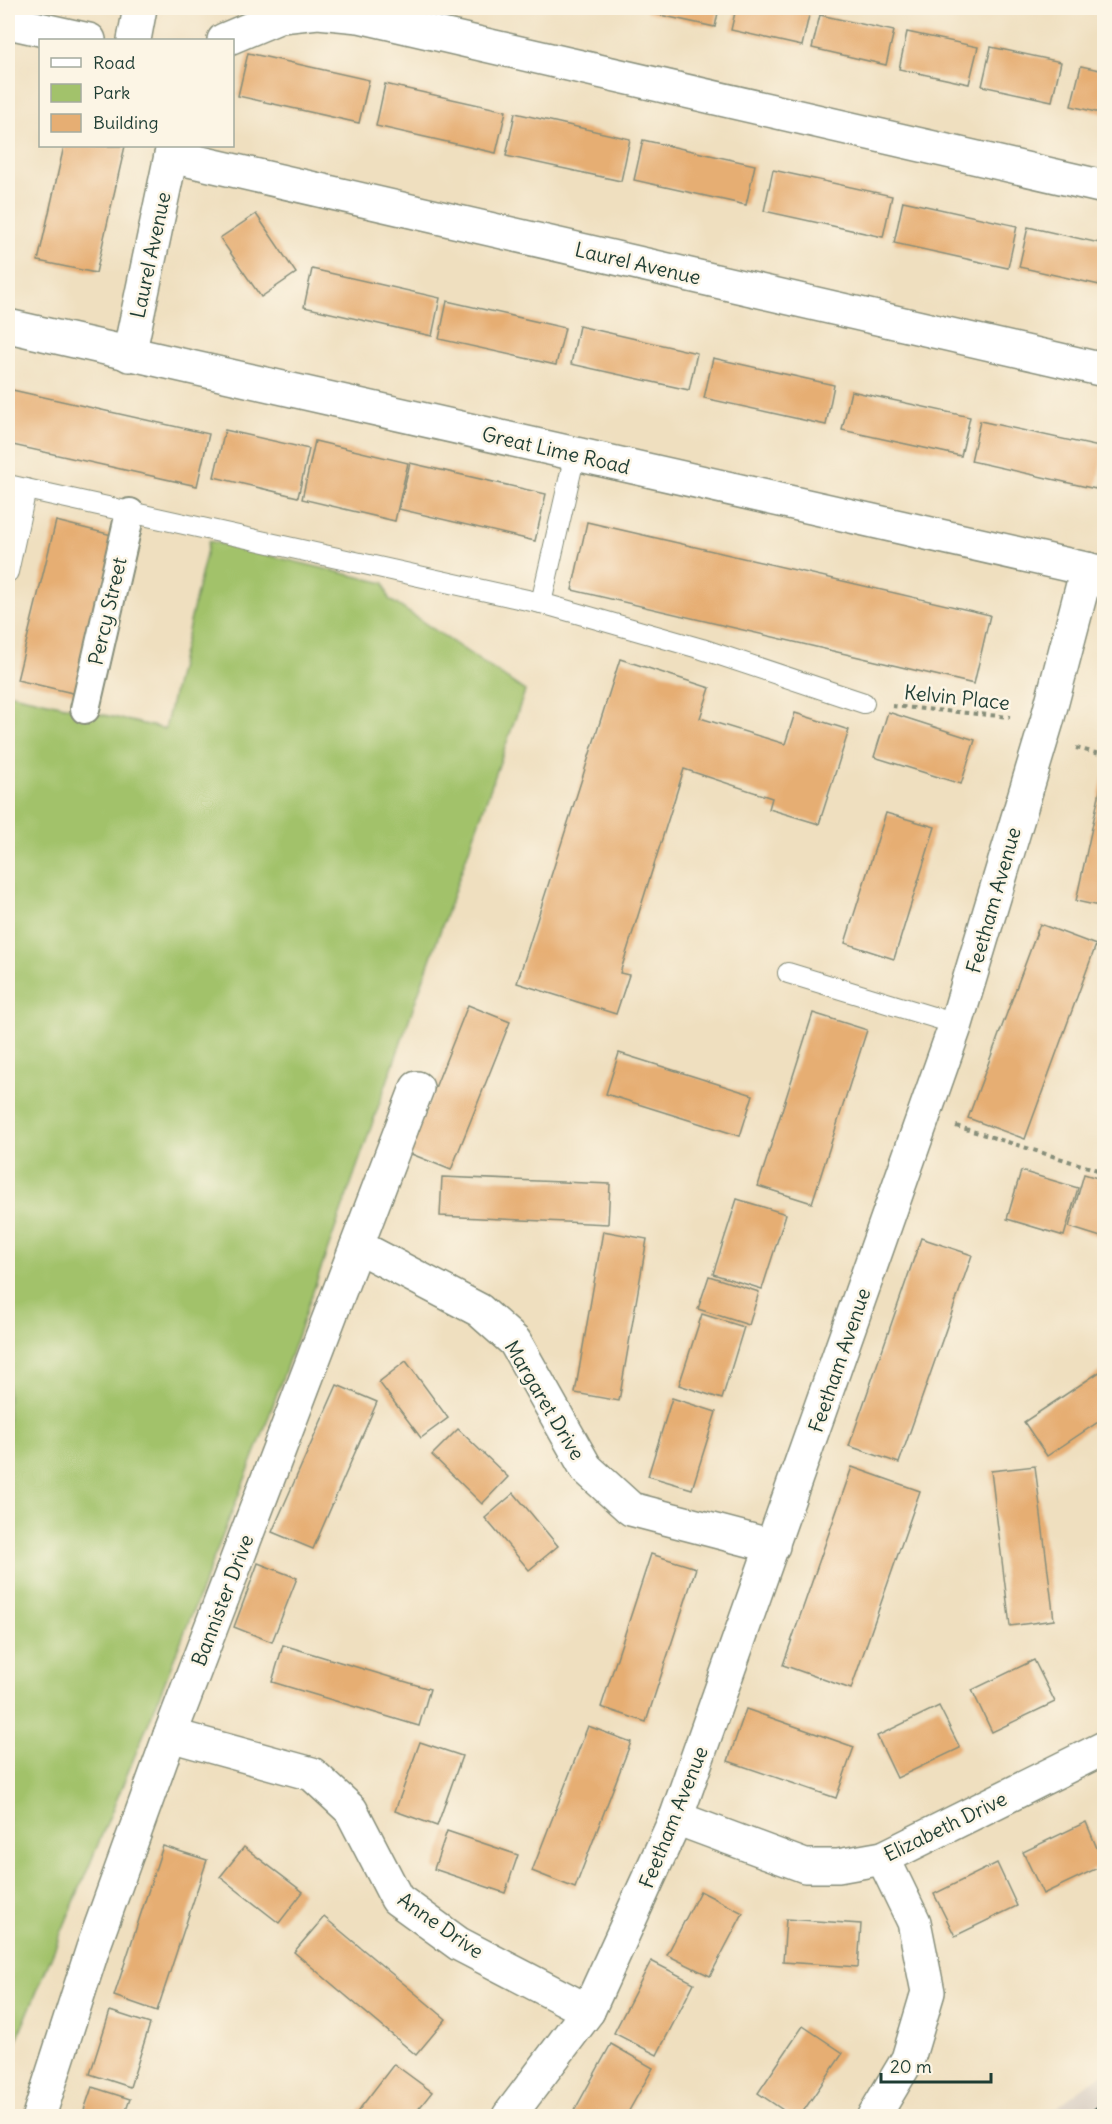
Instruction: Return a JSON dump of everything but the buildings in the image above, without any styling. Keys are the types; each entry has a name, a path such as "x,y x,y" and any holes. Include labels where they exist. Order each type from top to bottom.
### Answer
{"street":[{"path":"134,39 141,8"},
{"path":"226,39 280,16 324,10 359,16 1104,187"},
{"path":"8,22 84,39"},
{"name":"Laurel Avenue","path":"129,354 172,151 1104,370"},
{"name":"Great Lime Road","path":"8,327 1096,571"},
{"name":"Percy Street","path":"85,709 130,513"},
{"name":"Feetham Avenue","path":"509,2116 588,2011 676,1818 957,1024 1047,721 1096,571"},
{"name":"Bannister Drive","path":"39,2116 93,1948 170,1735 417,1088"},
{"name":"Margaret Drive","path":"357,1245 479,1310 515,1342 586,1468 632,1509 773,1546"},
{"name":"Anne Drive","path":"170,1735 312,1774 351,1810 397,1899 459,1944 588,2011"},
{"name":"Elizabeth Drive","path":"676,1818 805,1866 838,1866 882,1858 1104,1748"},
{"path":"874,2116 908,2059 928,1992 914,1922 882,1858"}],"lane":[{"path":"541,603 575,454"},
{"path":"8,572 17,487 541,603 702,649 864,703"},
{"path":"788,973 957,1024"}],"path":[{"name":"Kelvin Place","path":"864,703 1047,721"},
{"path":"925,1117 1104,1172"}],"shaded area":[{"path":"1104,2072 1104,2116 1045,2116"}],"green space":[{"path":"209,541 384,583 389,599 525,691 262,1436 153,1712 8,2061 8,693 165,729"}],"railway":[{"path":"1089,2116 1104,2105"}]}
